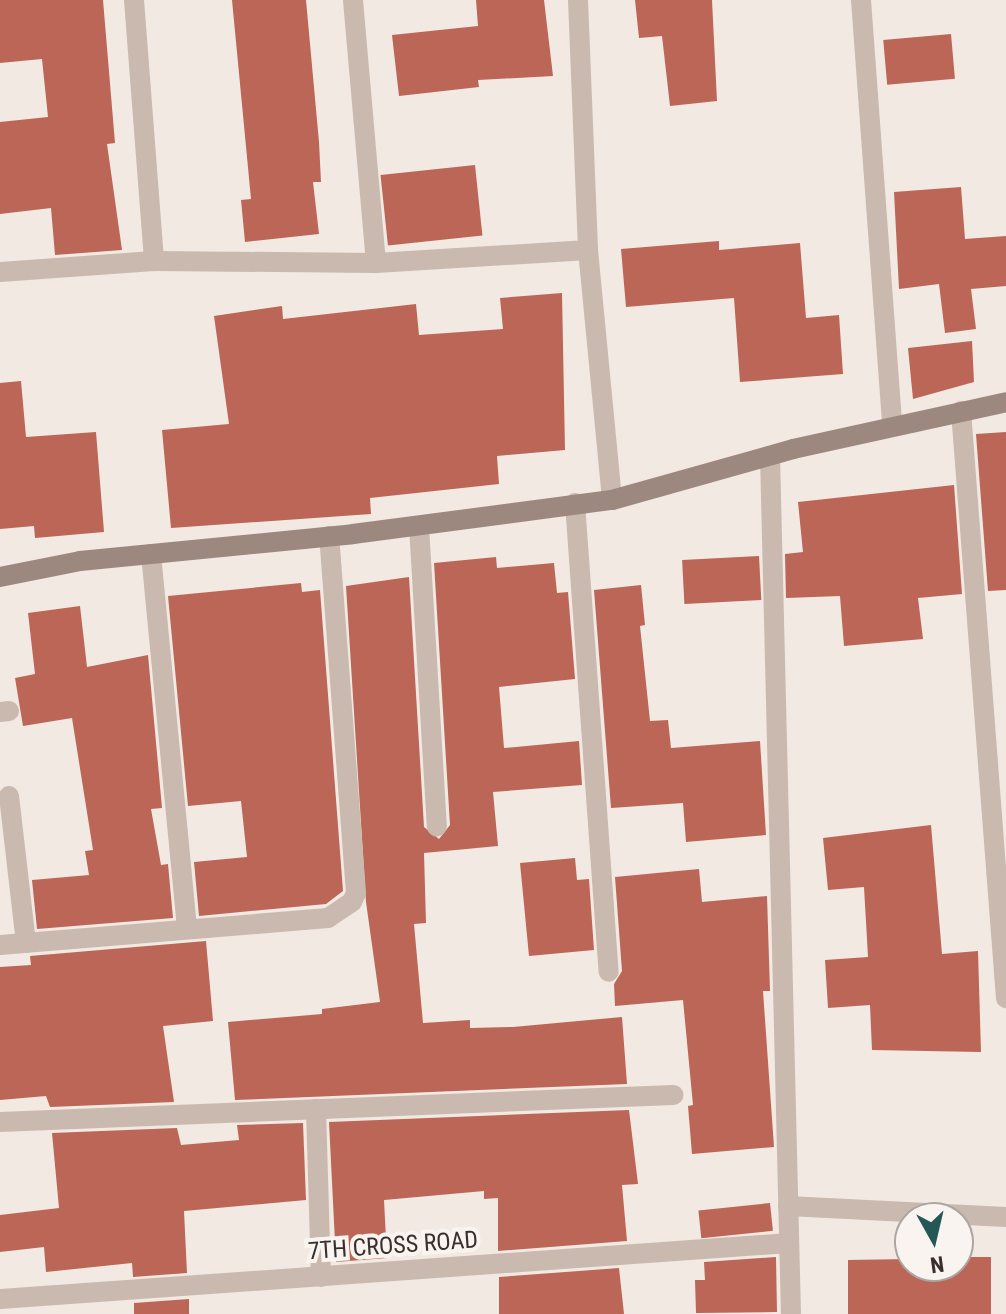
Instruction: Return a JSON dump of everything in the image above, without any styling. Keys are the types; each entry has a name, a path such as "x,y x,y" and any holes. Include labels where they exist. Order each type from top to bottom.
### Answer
{"street":[{"path":"134,0 154,261"},
{"path":"353,0 376,263"},
{"path":"578,0 588,250 612,500"},
{"path":"861,0 892,427"},
{"path":"0,272 154,261 376,263 588,250"},
{"path":"0,577 151,554 419,526 612,500 770,456 1006,402"},
{"path":"961,411 1006,998"},
{"path":"770,456 791,1314"},
{"path":"575,503 609,972"},
{"path":"419,526 437,826"},
{"path":"0,945 187,927 328,918 345,909 356,893 329,536"},
{"path":"151,554 187,927"},
{"path":"9,796 26,943"},
{"path":"0,1122 673,1095"},
{"path":"316,1109 321,1277"},
{"path":"788,1206 1006,1217"},
{"name":"7TH CROSS ROAD","path":"6,1303 789,1243"}],"building":[{"path":"0,0 103,0 115,143 107,144 122,250 55,255 51,208 0,214 0,122 48,117 42,59 0,63"},
{"path":"232,0 306,0 319,142 321,182 313,182 319,234 245,242 241,200 251,199"},
{"path":"476,0 544,0 553,76 478,80 479,87 399,96 392,35 478,26"},
{"path":"635,0 712,0 717,101 670,106 662,36 639,38"},
{"path":"951,34 955,79 887,85 883,40"},
{"path":"475,165 482,236 388,246 381,175"},
{"path":"961,187 965,239 1006,236 1006,286 971,289 976,329 945,333 939,284 899,289 894,192"},
{"path":"719,241 719,250 800,243 806,318 839,315 843,374 740,382 734,298 626,307 621,249"},
{"path":"562,293 565,450 497,456 499,484 370,498 371,514 171,528 162,430 229,424 214,316 282,306 283,319 416,304 419,335 503,329 500,298"},
{"path":"972,341 974,382 913,399 908,348"},
{"path":"21,381 26,437 96,432 104,532 35,538 34,526 0,529 0,383"},
{"path":"1006,432 1006,590 988,591 976,434"},
{"path":"954,485 962,594 918,598 923,639 844,646 840,596 786,598 785,554 803,552 798,502"},
{"path":"759,556 761,600 684,604 682,560"},
{"path":"496,557 497,568 554,563 557,593 568,592 575,679 499,687 504,748 579,741 582,785 493,792 498,846 424,853 426,923 414,924 423,1023 470,1020 470,1028 513,1027 622,1017 627,1084 235,1100 228,1022 322,1014 322,1009 380,1002 366,902 346,586 409,577 424,827 439,839 450,825 434,563"},
{"path":"301,583 302,592 320,590 343,891 326,904 199,916 194,862 247,857 241,801 188,806 168,596"},
{"path":"641,585 645,625 640,626 650,721 668,720 671,748 760,741 766,835 686,842 683,803 611,808 594,590"},
{"path":"80,606 87,667 148,655 162,808 151,809 161,865 168,864 173,918 37,929 32,880 89,875 85,851 93,850 72,718 23,726 15,678 35,674 28,613"},
{"path":"931,825 942,954 978,951 981,1052 872,1050 870,1005 828,1008 825,960 868,957 864,887 828,890 823,838"},
{"path":"575,858 577,880 589,879 594,950 529,956 520,863"},
{"path":"699,869 702,902 767,896 770,991 763,991 774,1147 692,1154 688,1106 693,1105 683,1000 615,1006 614,984 622,971 615,877"},
{"path":"206,941 213,1021 163,1026 174,1102 50,1107 46,1096 0,1100 0,967 31,965 30,956"},
{"path":"629,1110 638,1184 622,1185 627,1241 498,1251 498,1198 484,1199 484,1191 384,1200 387,1258 336,1262 329,1122"},
{"path":"303,1123 306,1200 184,1211 187,1273 133,1277 132,1263 46,1272 44,1247 0,1252 0,1215 59,1208 52,1133 177,1128 181,1145 239,1140 237,1125"},
{"path":"770,1203 773,1231 701,1238 698,1211"},
{"path":"776,1257 777,1312 696,1313 695,1280 705,1280 704,1262"},
{"path":"974,1257 991,1257 991,1314 848,1314 848,1260 894,1259 894,1282 974,1282"},
{"path":"619,1268 624,1314 499,1314 499,1277"},
{"path":"189,1299 189,1314 134,1314 134,1303"}]}
